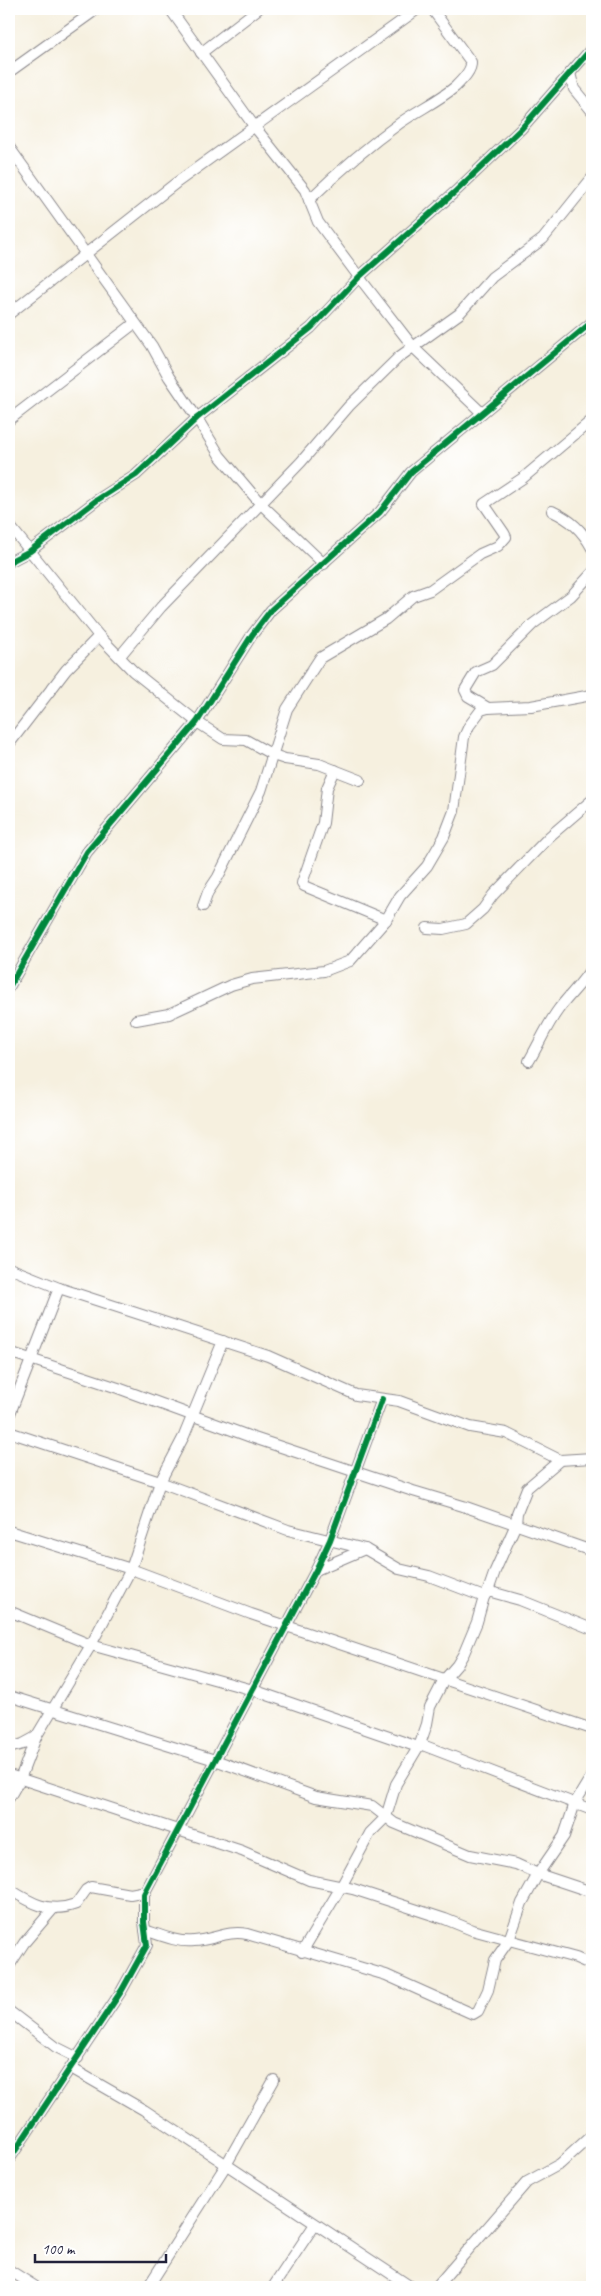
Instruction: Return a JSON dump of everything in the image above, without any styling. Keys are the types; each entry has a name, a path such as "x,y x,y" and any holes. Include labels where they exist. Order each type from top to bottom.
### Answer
{"street":[{"path":"9,72 97,9"},
{"path":"170,9 254,126 305,190 318,222 414,348 482,413"},
{"path":"201,53 258,9"},
{"path":"9,314 254,126 418,9"},
{"path":"309,200 341,169 401,122 427,108 456,86 470,70 472,62 432,9"},
{"path":"9,562 30,551 97,500 136,475 197,418 311,328 360,278 521,129 592,48"},
{"path":"570,73 574,89 592,111"},
{"path":"9,148 34,180 152,346 169,377 220,456 260,503 324,564"},
{"path":"120,656 161,607 301,462 349,406 380,374 459,314 492,277 543,239 592,178"},
{"path":"9,987 87,852 197,722 252,636 271,610 380,512 411,472 592,322"},
{"path":"9,420 136,323"},
{"path":"203,906 208,892 218,877 261,792 287,709 320,658 386,619 413,596 430,590 480,554 504,542 506,537 504,533 484,504 523,478 592,420"},
{"path":"552,511 569,519 585,536 592,548"},
{"path":"9,525 98,636 133,670 197,722 223,739 246,740 273,755 285,759 319,764 360,780"},
{"path":"488,708 468,696 465,690 476,672 492,665 533,624 571,596 592,572"},
{"path":"9,744 66,670 98,636"},
{"path":"136,1020 170,1014 231,985 252,979 324,971 350,961 386,920 400,896 427,866 444,837 454,811 464,737 469,726 481,710 531,706 592,695"},
{"path":"335,770 327,788 322,823 302,883 304,886 386,920"},
{"path":"427,928 443,929 466,924 483,910 493,895 550,836 592,800"},
{"path":"529,1061 557,1012 574,989 585,979 592,967"},
{"path":"9,1268 59,1288 268,1356 356,1395 399,1401 470,1427 506,1433 560,1460 592,1458"},
{"path":"9,1416 59,1288"},
{"path":"9,1798 20,1779 36,1737 91,1644 131,1569 160,1482 184,1436 223,1341"},
{"path":"9,1352 127,1391 192,1416 592,1550"},
{"path":"9,2160 122,1990 147,1945 143,1912 146,1891 316,1570 330,1540 382,1399"},
{"path":"9,1432 160,1482 288,1530 365,1549 399,1569 429,1576 486,1594 520,1600 592,1629"},
{"path":"302,1952 341,1887 370,1832 386,1817 396,1784 419,1746 427,1724 430,1707 444,1680 457,1665 464,1653 495,1571 516,1524 517,1513 526,1488 560,1460"},
{"path":"9,1531 131,1569 287,1627 592,1729"},
{"path":"316,1570 365,1549"},
{"path":"9,1611 91,1644 253,1690 419,1746 592,1810"},
{"path":"9,1696 215,1760 316,1797 372,1806 386,1817 426,1838 470,1855 516,1864 538,1874 592,1892"},
{"path":"9,1748 23,1744 36,1737"},
{"path":"9,1775 242,1851 309,1880 341,1887 444,1919 472,1930 576,1958 592,1965"},
{"path":"145,1930 192,1942 212,1939 234,1931 386,1975 473,2014 478,2011 488,1990 495,1960 509,1940 522,1903 538,1874 564,1836 575,1803 592,1775"},
{"path":"9,1889 23,1898 53,1909 76,1904 86,1890 91,1887 130,1894 146,1891"},
{"path":"9,1966 24,1943 53,1909"},
{"path":"9,2011 56,2047 78,2058"},
{"path":"71,2068 144,2110 411,2287"},
{"path":"148,2287 226,2166 274,2080"},
{"path":"436,2287 527,2182 560,2164 592,2135"},
{"path":"273,2287 315,2224"},
{"path":"9,2270 36,2287"}],"cycle path":[{"path":"9,562 30,551 97,500 136,475 197,418 311,328 359,277 456,191 521,129 592,48"},
{"path":"9,987 87,852 197,722 252,635 271,610 380,512 411,472 592,322"},
{"path":"9,2160 122,1990 147,1945 144,1922 144,1894 316,1570 330,1540 382,1399"}]}
